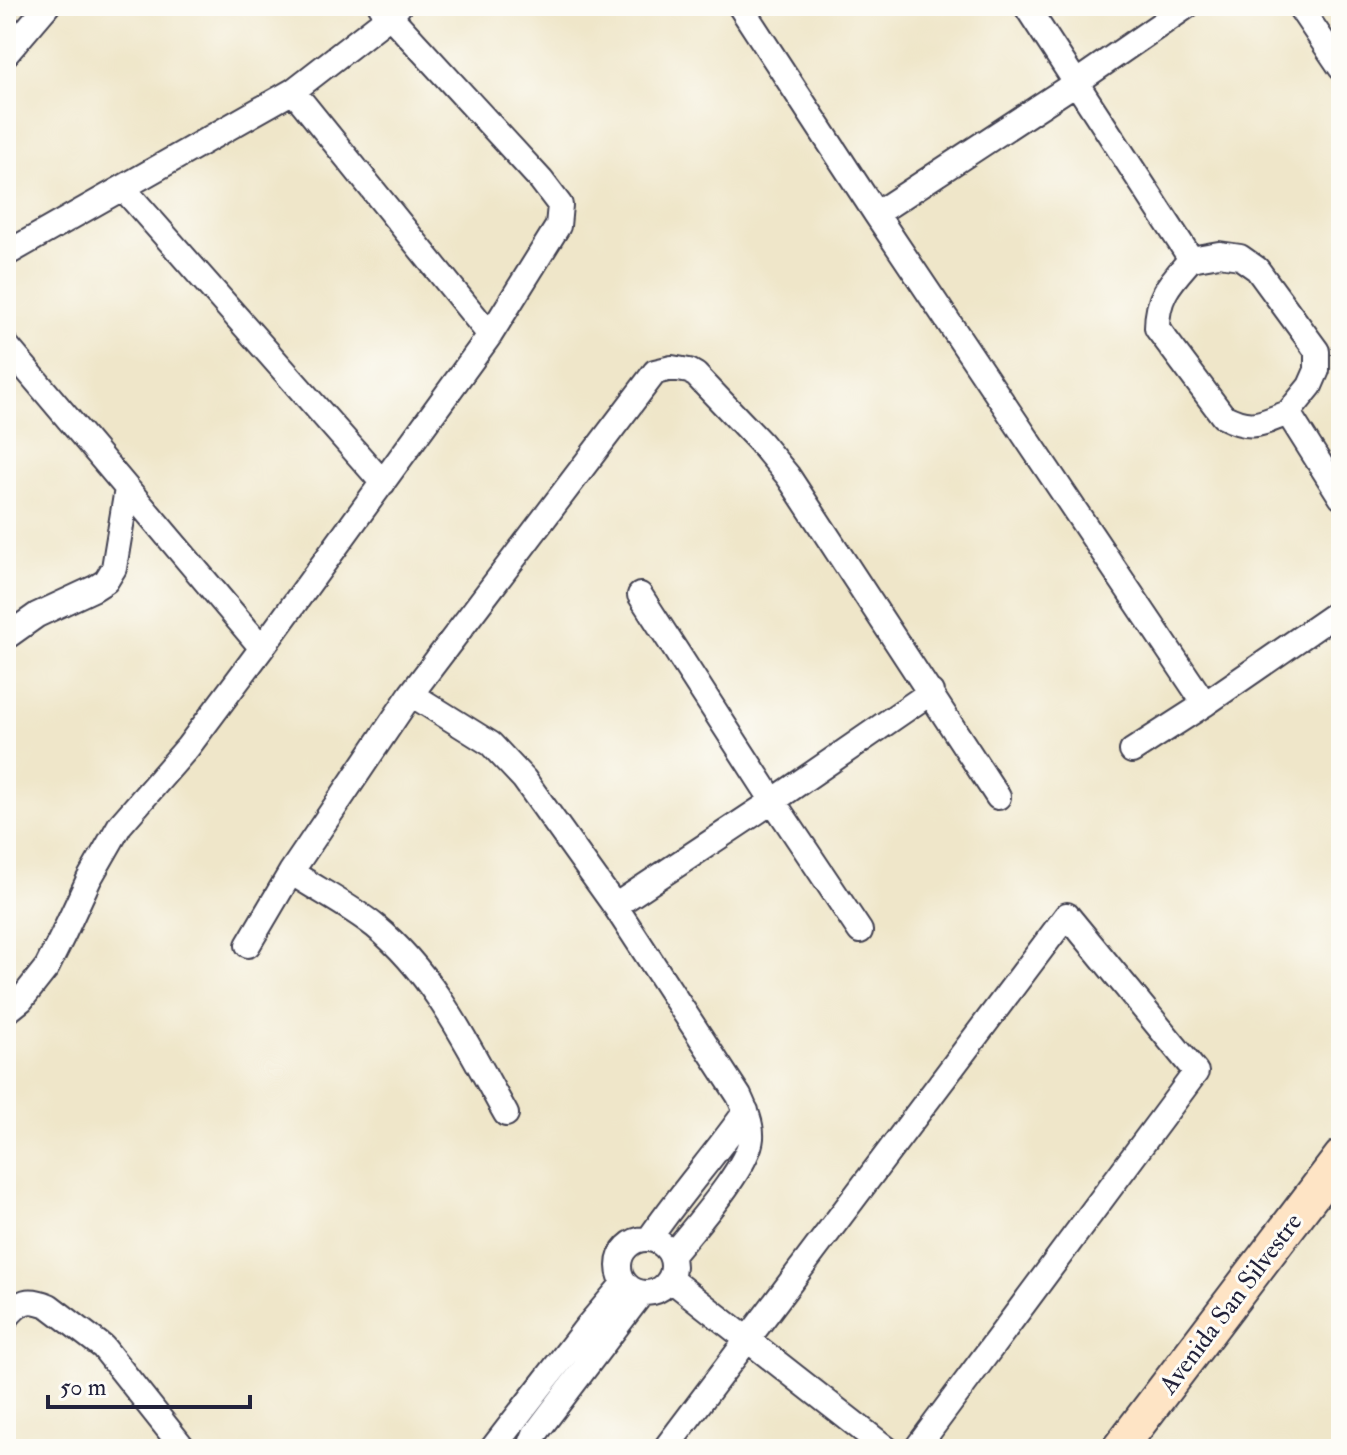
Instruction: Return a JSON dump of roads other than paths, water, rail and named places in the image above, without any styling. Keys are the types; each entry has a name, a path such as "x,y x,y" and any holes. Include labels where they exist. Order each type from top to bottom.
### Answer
{"street":[{"path":"6,54 47,6"},
{"path":"740,6 1205,704"},
{"path":"1026,6 1191,259"},
{"path":"876,214 1187,6"},
{"path":"1299,6 1341,68"},
{"path":"6,254 293,91 390,9 560,205 558,226 490,335 188,747 120,825 89,879 47,967 21,1000 6,1012"},
{"path":"293,91 490,335"},
{"path":"123,188 383,483"},
{"path":"1219,254 1240,257 1257,269 1317,351 1317,370 1310,386 1288,413 1254,426 1238,424 1223,416 1157,328 1157,310 1167,286 1191,259 1219,254"},
{"path":"6,346 262,648"},
{"path":"248,945 291,872 411,694 655,372 672,368 696,375 788,476 998,797"},
{"path":"1288,413 1341,497"},
{"path":"6,637 37,615 106,581 114,568 127,489"},
{"path":"640,595 860,931"},
{"path":"1132,751 1341,610"},
{"path":"615,906 931,692"},
{"path":"411,694 491,744 524,779 615,906 746,1111 751,1137 743,1162 671,1268 663,1287 653,1292 633,1288 619,1272 623,1249 632,1242 644,1238 665,1246 671,1268 747,1339 887,1449"},
{"path":"291,872 374,926 414,967 456,1025 506,1114"},
{"path":"665,1449 1067,915 1196,1072 916,1449"},
{"path":"649,1239 746,1111"},
{"name":"Avenida San Silvestre","path":"1119,1449 1341,1157"},
{"path":"492,1449 585,1329 633,1288"},
{"path":"529,1449 535,1434 633,1288"},
{"path":"6,1318 23,1302 40,1302 49,1306 103,1347 184,1449"}]}
